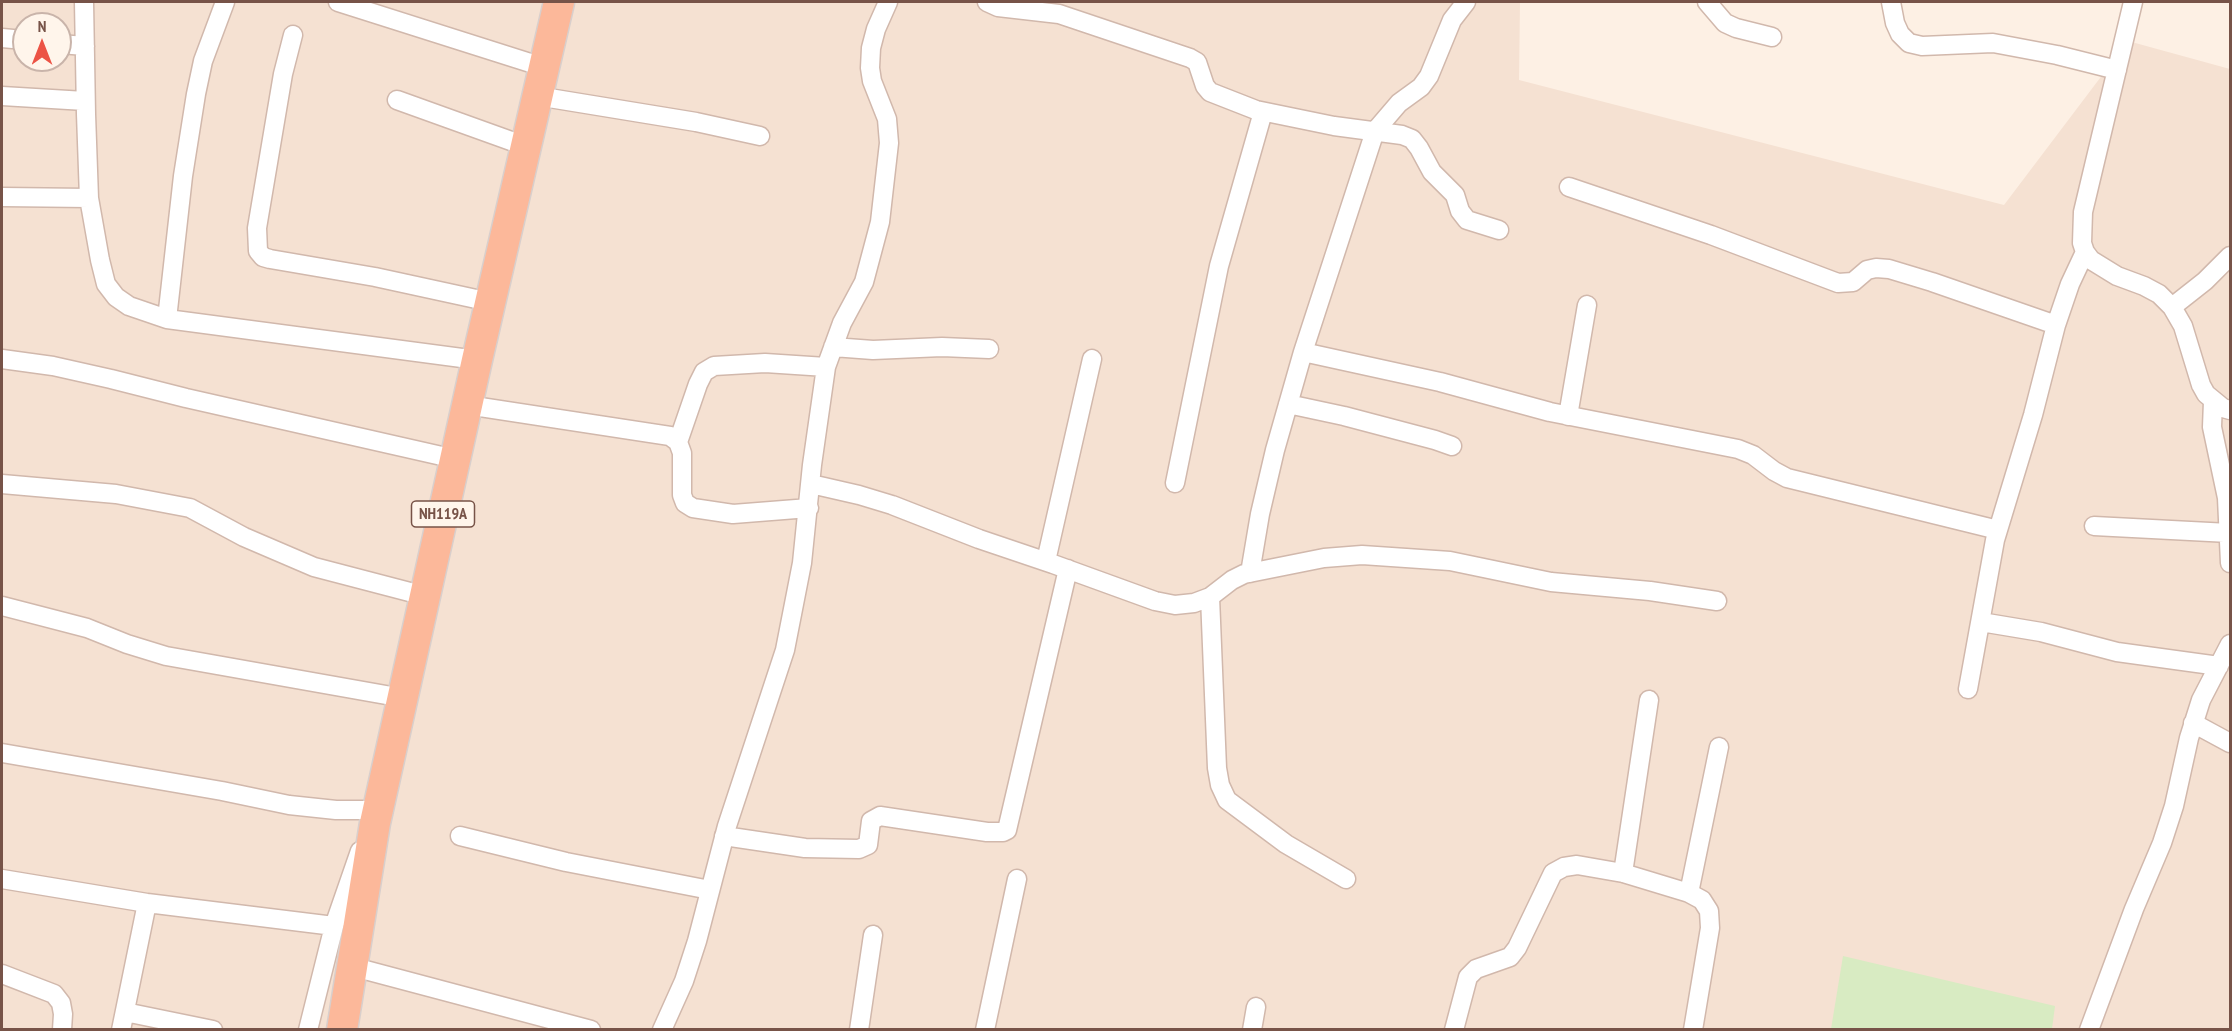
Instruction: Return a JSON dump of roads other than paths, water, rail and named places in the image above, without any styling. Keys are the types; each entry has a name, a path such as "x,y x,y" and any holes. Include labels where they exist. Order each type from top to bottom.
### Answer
{"highway":[{"name":"NH119A","path":"342,1029 377,817 477,360 559,2"}],"street":[{"path":"84,2 89,198 106,284 116,297 129,306 167,319 477,360"},
{"path":"167,319 192,114 203,61 225,2"},
{"path":"338,2 543,67"},
{"path":"662,1029 684,981 724,836 785,650 794,612 826,367 842,322 864,282 880,222 889,143 887,119 872,81 870,68 871,48 888,2"},
{"path":"987,2 998,7 1059,14 1190,58 1197,62 1205,86 1210,92 1235,104 1325,124 1392,132 1412,139 1432,172 1455,195 1460,211 1467,220 1500,230"},
{"path":"1250,573 1265,488 1288,404 1375,131 1399,103 1421,87 1429,76 1452,20 1466,2"},
{"path":"1707,2 1725,23 1772,37"},
{"path":"1891,2 1894,23 1909,43 1922,46 1993,43 2057,55 2117,70"},
{"path":"2133,2 2084,212 2081,229 2085,252 2091,260 2108,271 2159,294 2172,307 2182,326 2201,385 2213,401 2230,410"},
{"path":"293,35 282,83 257,228 258,251 270,259 375,277 490,302"},
{"path":"72,45 85,46"},
{"path":"2,96 85,101"},
{"path":"537,96 696,122 760,136"},
{"path":"396,100 525,146"},
{"path":"1175,483 1219,266 1263,112"},
{"path":"1569,187 1711,235 1838,283 1853,282 1867,270 1889,269 2056,325"},
{"path":"2,197 89,198"},
{"path":"1968,689 1982,622 1986,583 1998,530 2033,415 2056,325 2070,284 2085,252"},
{"path":"2172,307 2205,281 2230,256"},
{"path":"1568,416 1587,305"},
{"path":"833,347 873,350 942,347 989,349"},
{"path":"1303,352 1440,382 1484,396 1568,416 1738,449 1753,455 1780,475 1803,483 1875,498 1998,530"},
{"path":"2,359 53,366 455,459"},
{"path":"1046,561 1092,359"},
{"path":"678,442 698,384 704,372 714,366 765,363 826,367"},
{"path":"2213,401 2212,427 2227,498 2230,562"},
{"path":"1288,404 1452,446"},
{"path":"467,405 670,436 678,442 682,453 682,495 685,502 693,508 733,514 809,508"},
{"path":"2,484 116,494 190,508 244,537 314,567 425,596"},
{"path":"811,484 892,505 1155,601 1175,605 1194,603 1210,597 1232,580 1250,573 1324,558 1362,555 1450,561 1551,582 1650,591 1717,601"},
{"path":"2094,526 2229,533"},
{"path":"724,836 805,848 859,849 868,845 872,821 880,816 987,832 1007,830 1068,569"},
{"path":"1210,597 1217,768 1220,785 1227,800 1286,844 1346,879"},
{"path":"2,606 87,628 166,656 403,698"},
{"path":"1982,622 2041,632 2117,652 2220,666"},
{"path":"2089,1029 2134,909 2162,843 2174,806 2193,723 2201,700 2230,644"},
{"path":"1623,873 1649,700"},
{"path":"2193,723 2230,743"},
{"path":"1689,893 1719,747"},
{"path":"2,753 222,791 289,805 377,817 360,853 334,926 308,1029"},
{"path":"460,836 566,862 710,890"},
{"path":"1454,1029 1468,977 1476,969 1510,957 1517,948 1553,873 1564,867 1577,865 1623,873 1689,893 1702,900 1709,911 1710,928 1693,1029"},
{"path":"2,879 147,903 334,926"},
{"path":"985,1029 1017,879"},
{"path":"147,903 123,1021 213,1029"},
{"path":"859,1029 873,935"},
{"path":"354,967 591,1029"},
{"path":"2,974 54,994 61,1003 62,1029"},
{"path":"1252,1029 1256,1007"}]}
